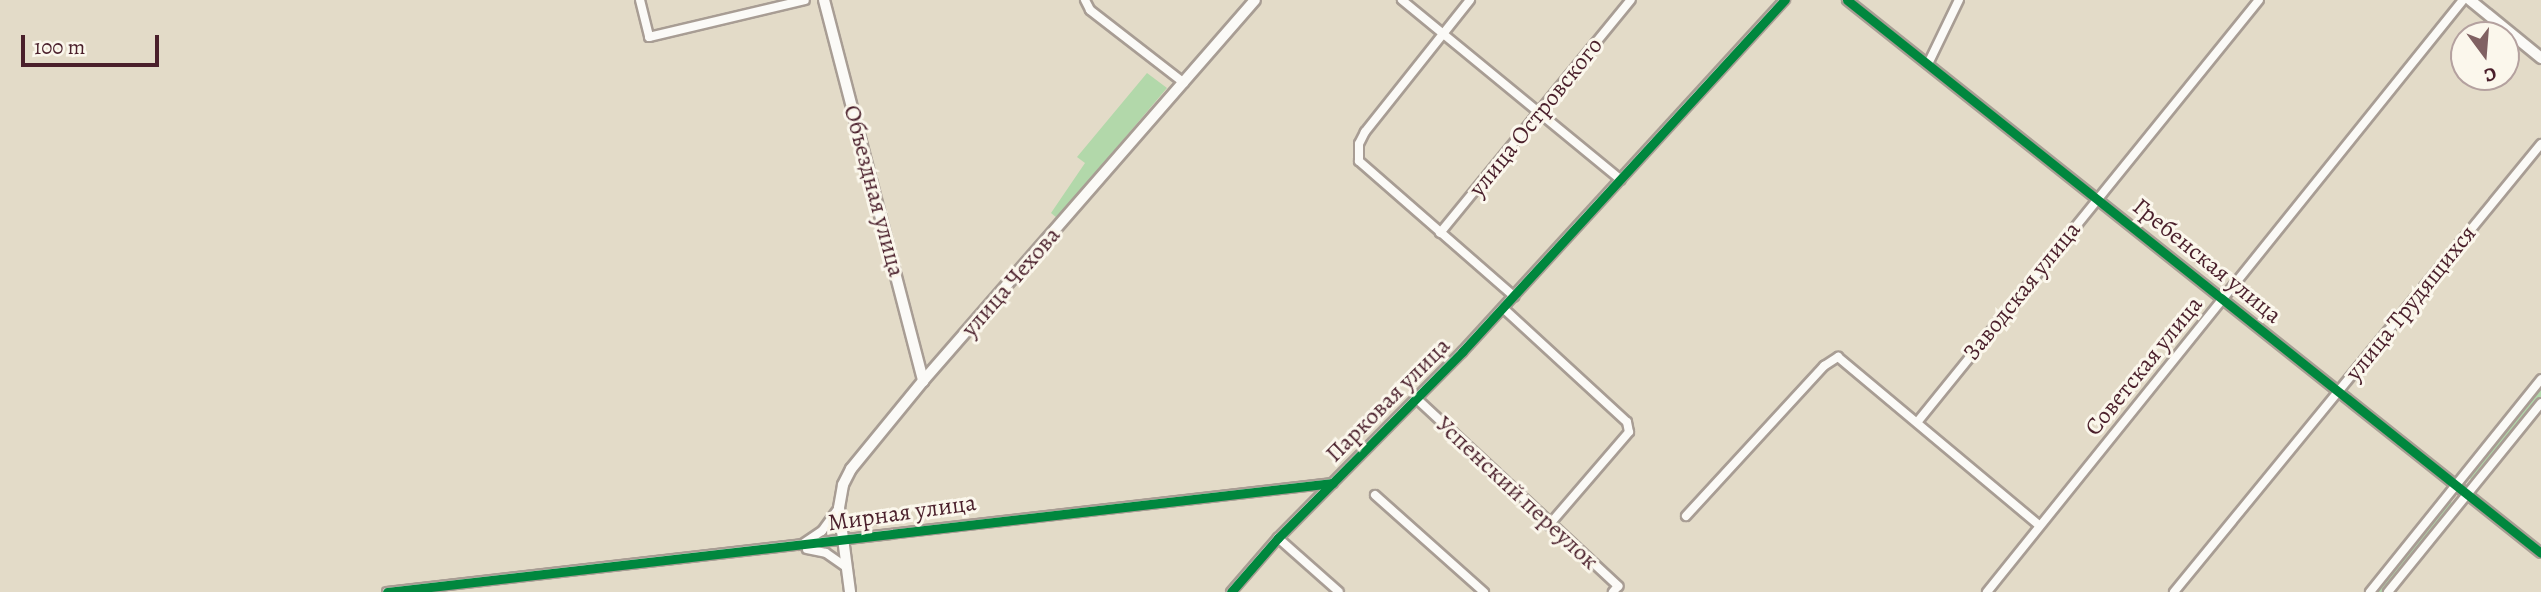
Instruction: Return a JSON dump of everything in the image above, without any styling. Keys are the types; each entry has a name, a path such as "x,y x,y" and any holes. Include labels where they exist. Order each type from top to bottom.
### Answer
{"main road":[{"name":"Объездная улица","path":"824,0 923,381"},
{"name":"улица Чехова","path":"850,592 839,508 851,469 923,381"}],"street":[{"path":"640,0 649,37 804,0"},
{"path":"1085,0 1090,10 1184,83"},
{"name":"улица Чехова","path":"923,381 1255,0"},
{"path":"1402,0 1541,111 1620,180"},
{"path":"1470,0 1365,132 1359,161 1514,296"},
{"name":"улица Островского","path":"1440,233 1631,0"},
{"name":"Парковая улица","path":"1231,592 1278,538 1417,399 1503,308 1785,0"},
{"name":"Гребенская улица","path":"1847,0 2541,553"},
{"path":"1928,64 1959,0"},
{"name":"Заводская улица","path":"1919,420 2259,0"},
{"name":"Советская улица","path":"1987,592 2462,0"},
{"path":"2470,0 2541,58"},
{"name":"улица Трудящихся","path":"2175,592 2541,144"},
{"path":"1503,308 1627,422 1629,432 1549,525"},
{"path":"1686,516 1824,366 1838,357 1919,420 2039,525"},
{"path":"2370,592 2541,379"},
{"name":"Успенский переулок","path":"1417,399 1616,589"},
{"path":"2388,592 2541,403"},
{"name":"Мирная улица","path":"387,592 797,548 946,524 1333,483"},
{"path":"1375,495 1484,592"},
{"path":"797,548 822,531 839,508"},
{"path":"1278,538 1339,592"},
{"path":"797,548 826,553 846,567"}],"green space":[{"path":"1147,73 1167,88 1057,218 1051,213 1085,163 1077,157"},
{"path":"2541,384 2541,397 2473,481 2467,476"},
{"path":"2448,500 2455,505 2384,592 2373,592"}],"cycle path":[{"path":"1231,592 1278,538 1462,352 1785,0"},
{"path":"1847,0 2541,553"},
{"path":"387,592 1333,483"}]}
